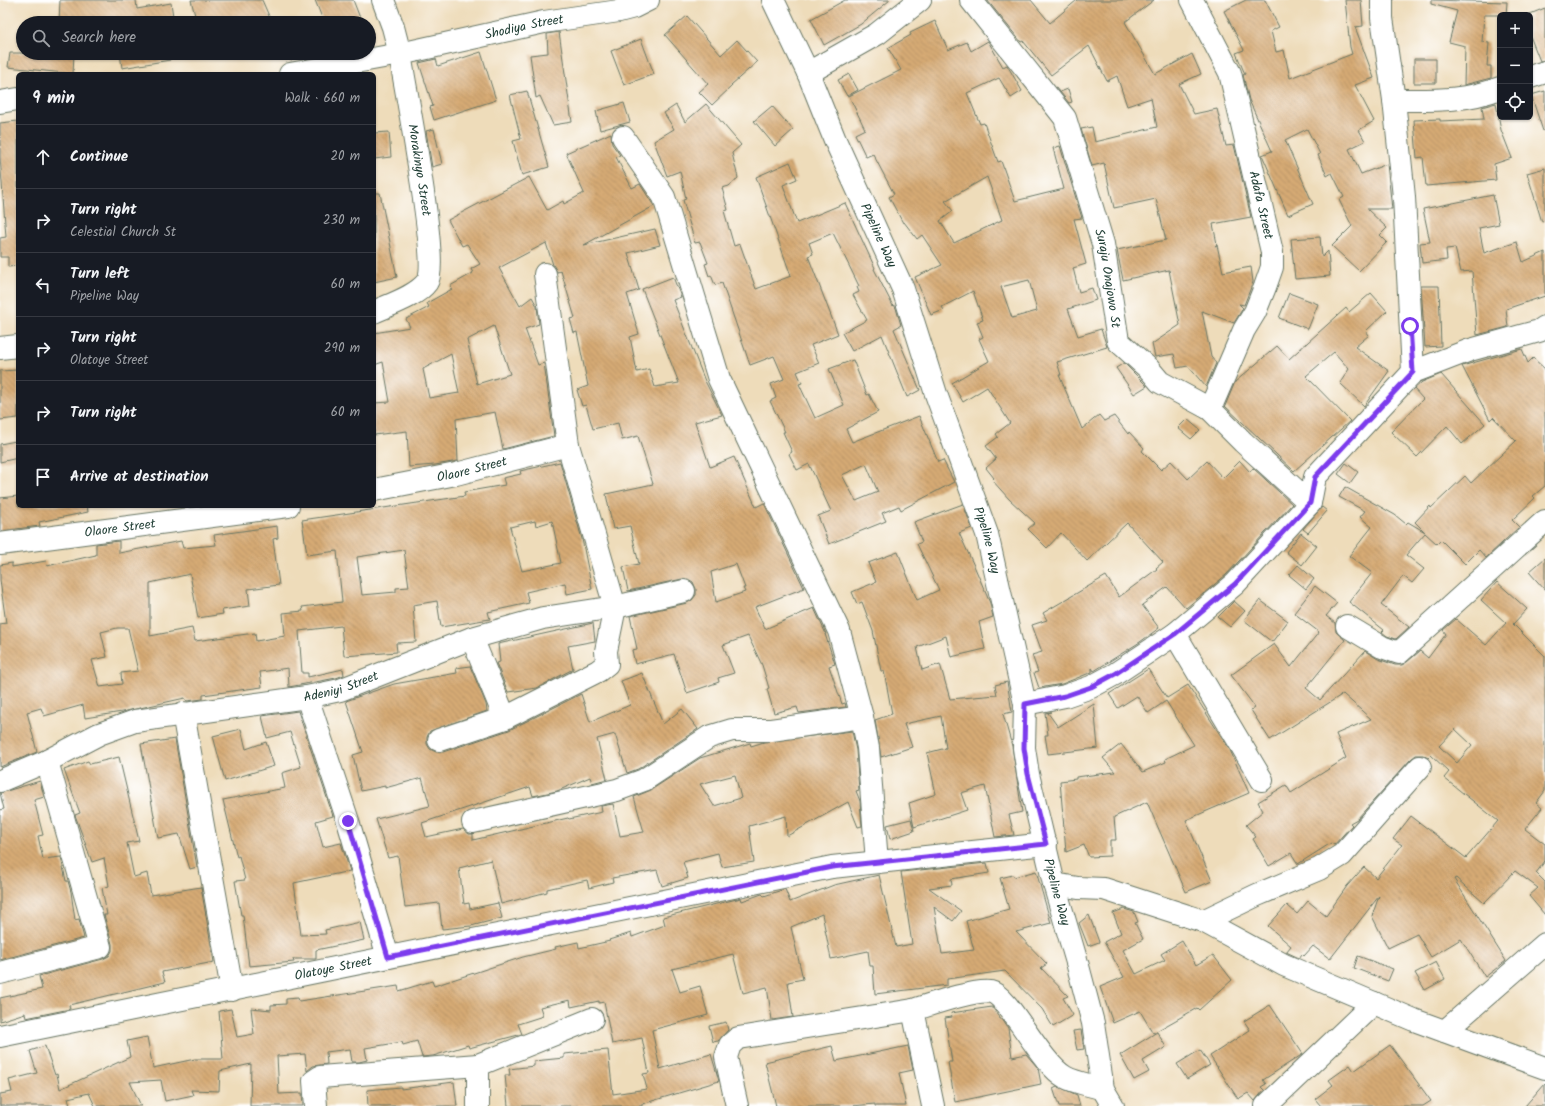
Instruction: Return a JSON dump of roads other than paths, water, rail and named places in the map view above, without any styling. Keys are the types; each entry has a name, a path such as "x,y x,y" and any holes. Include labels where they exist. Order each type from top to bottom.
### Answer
{"street":[{"name":"Morakinyo Street","path":"376,311 419,290 427,281 430,271 427,221 400,54 394,27 383,0"},
{"name":"Shodiya Street","path":"376,58 544,22 585,8 627,9 648,0"},
{"name":"Pipeline Way","path":"773,0 808,73 835,140 908,303 936,394 987,534 1025,704 1024,748 1028,774 1046,844 1054,884 1093,1022 1108,1098"},
{"path":"808,73 877,34 920,0"},
{"name":"Suraju Onajowo St","path":"971,0 1065,118 1103,244 1118,341 1149,369 1160,382 1210,409 1243,442 1310,503"},
{"name":"Adafa Street","path":"1192,0 1230,73 1272,252 1272,267 1265,287 1255,312 1244,330 1210,409"},
{"path":"1382,0 1382,18 1394,100 1404,197 1413,372"},
{"name":"Shodiya Street","path":"301,72 367,60"},
{"path":"1533,76 1545,72"},
{"path":"1394,100 1456,100 1486,94 1497,89"},
{"path":"0,102 16,99"},
{"path":"623,137 664,197 719,379 839,631 862,717 868,748 877,862"},
{"path":"439,740 505,718 598,671 607,664 606,651 615,607 568,445 545,274"},
{"path":"1025,704 1065,696 1091,687 1115,674 1175,634 1235,584 1310,503 1315,477 1413,372 1470,350 1543,332"},
{"path":"0,348 16,346"},
{"name":"Olaore Street","path":"376,490 456,474 568,445"},
{"name":"Olaore Street","path":"0,544 273,508"},
{"path":"1347,626 1382,647 1399,653 1545,521"},
{"name":"Adeniyi Street","path":"0,781 47,761 99,734 135,721 183,713 307,697 340,690 472,638 544,618 615,607 684,591"},
{"path":"1175,634 1262,780"},
{"path":"472,638 505,718"},
{"path":"307,697 348,821 388,957"},
{"path":"183,713 232,990"},
{"path":"473,822 617,790 644,780 709,737 732,730 771,730 862,717"},
{"path":"0,973 100,947 47,761"},
{"path":"1203,921 1258,895 1319,869 1342,855 1420,767"},
{"name":"Olatoye Street","path":"0,1036 832,867 1046,844"},
{"path":"1054,884 1078,888 1104,889 1203,921 1284,965 1374,1003 1545,1068"},
{"path":"1446,1031 1545,944"},
{"path":"737,1106 726,1057 730,1045 738,1038 913,1010 944,1000 971,994 991,992 1002,1000 1042,1055 1064,1077 1108,1098"},
{"path":"1266,1106 1374,1003"},
{"path":"913,1010 933,1106"},
{"path":"316,1106 313,1087 314,1081 320,1077 478,1065 592,1019"},
{"path":"478,1065 478,1106"}]}
